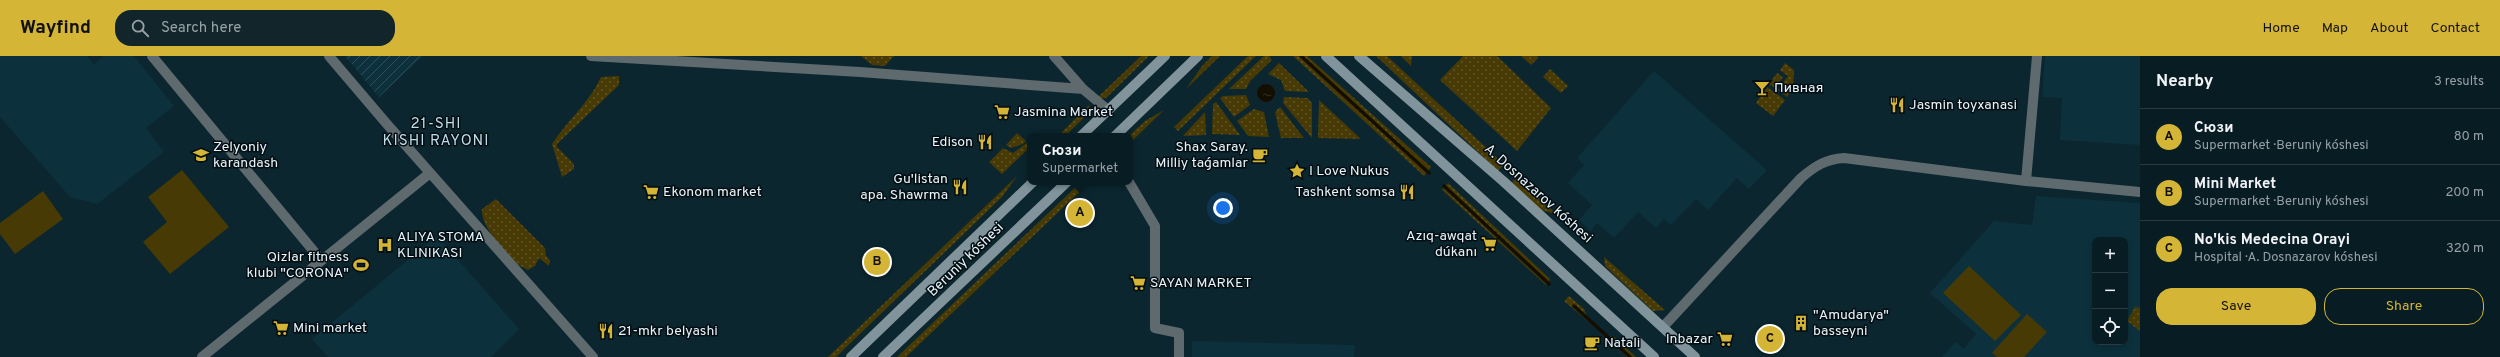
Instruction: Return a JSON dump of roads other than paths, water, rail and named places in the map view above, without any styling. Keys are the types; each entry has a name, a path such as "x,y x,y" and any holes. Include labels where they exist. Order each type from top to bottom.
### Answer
{"main road":[{"path":"1084,133 1165,56"},
{"path":"1118,133 1198,56"},
{"path":"1326,56 1654,357"},
{"name":"A. Dosnazarov kóshesi","path":"1359,56 1503,181 1695,357"},
{"name":"Beruniy kóshesi","path":"851,357 1030,185"},
{"name":"Beruniy kóshesi","path":"883,357 1064,185"}],"street":[{"path":"152,56 321,260"},
{"path":"329,56 430,173 593,357"},
{"path":"591,56 860,72 1083,89"},
{"path":"1054,56 1083,89 1108,110"},
{"path":"2026,181 2037,56"},
{"path":"1663,327 1801,178 1813,168 1829,159 1844,158 2026,181 2140,192"},
{"path":"202,357 430,173"},
{"path":"1130,185 1155,226 1155,328 1179,333 1179,357"}],"water":[{"path":"1266,84 1272,87 1275,93 1272,99 1266,102 1260,99 1257,93 1260,87"}],"waterway":[{"path":"1301,56 1429,173"},
{"path":"1444,186 1549,284"},
{"path":"1574,306 1630,357"}],"place":[{"name":"Пивная","path":"1762,88"},
{"name":"Jasmin toyxanasi","path":"1897,105"},
{"name":"Jasmina Market","path":"1002,112"},
{"name":"Edison","path":"985,142"},
{"name":"Zelyoniy karandash","path":"201,155"},
{"name":"Shax Saray. Milliy taǵamlar","path":"1260,155"},
{"name":"I Love Nukus","path":"1297,171"},
{"name":"Gu'listan apa. Shawrma","path":"960,187"},
{"name":"Ekonom market","path":"651,192"},
{"name":"Tashkent somsa","path":"1407,192"},
{"name":"Сюзи","path":"1080,213"},
{"name":"Azıq-awqat dúkanı","path":"1489,244"},
{"name":"ALIYA STOMA KLINIKASI","path":"385,245"},
{"name":"Mini Market","path":"877,262"},
{"name":"Qizlar fitness klubi \"CORONA\"","path":"361,265"},
{"name":"SAYAN MARKET","path":"1138,283"},
{"name":"\"Amudarya\" basseyni","path":"1801,323"},
{"name":"Mini market","path":"281,328"},
{"name":"21-mkr belyashi","path":"606,331"},
{"name":"Inbazar","path":"1725,339"},
{"name":"No'kis Medecina Orayi","path":"1770,339"},
{"name":"Natali","path":"1592,343"}],"district":[{"name":"21-SHI KISHI RAYONI","path":"436,132"}]}
